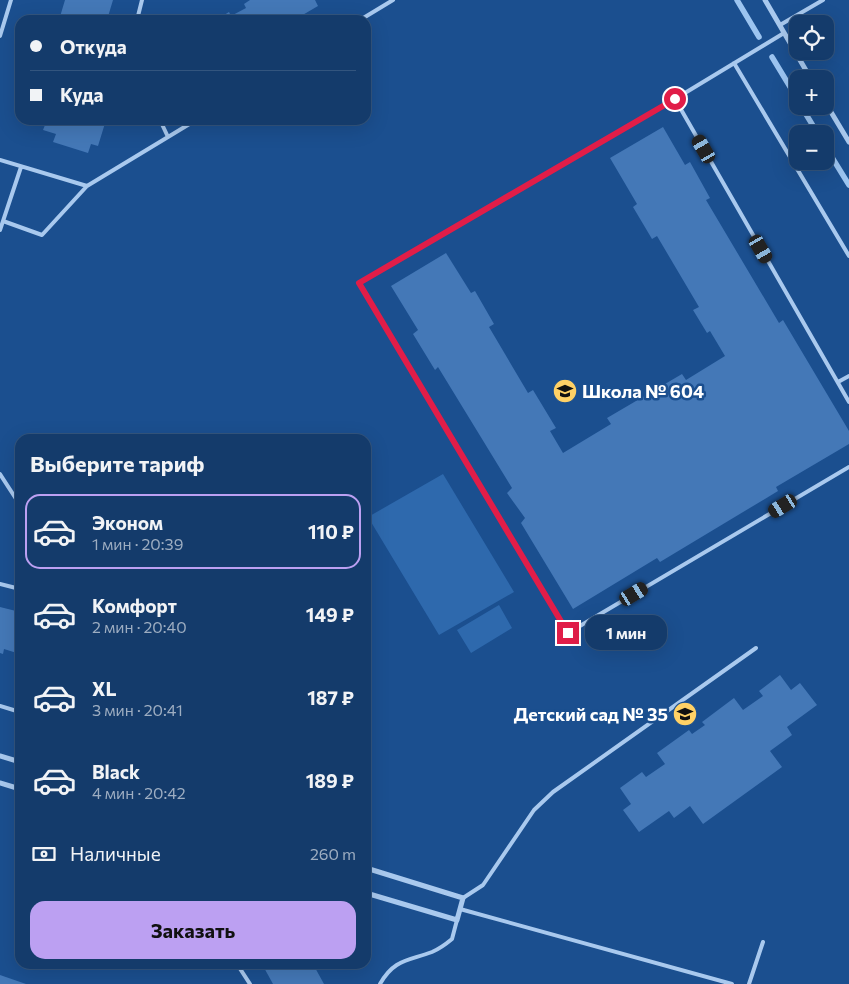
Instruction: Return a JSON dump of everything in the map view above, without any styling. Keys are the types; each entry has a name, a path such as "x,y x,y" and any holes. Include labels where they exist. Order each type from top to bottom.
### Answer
{"street":[{"path":"765,0 807,70"},
{"path":"833,115 849,142"},
{"path":"0,756 15,760"},
{"path":"0,783 15,788"},
{"path":"371,870 463,898 457,920 371,894"}],"lane":[{"path":"0,36 11,0"},
{"path":"138,15 142,0"},
{"path":"368,15 393,0"},
{"path":"780,25 823,0"},
{"path":"784,33 675,99 359,283 568,633 849,467"},
{"path":"734,63 849,256"},
{"path":"675,99 849,402"},
{"path":"162,125 168,137"},
{"path":"2,221 42,235 87,186 188,125"},
{"path":"0,160 87,186"},
{"path":"0,230 21,167"},
{"path":"838,382 849,376"},
{"path":"0,474 2,474 15,496"},
{"path":"0,584 15,588"},
{"path":"463,898 483,885 534,810 553,792 756,648"},
{"path":"0,706 15,710"},
{"path":"460,909 732,984"},
{"path":"380,984 387,971 405,960 434,952 452,939 457,920"},
{"path":"749,984 763,942"},
{"path":"240,969 250,984"}],"shaded area":[{"path":"443,474 514,592 439,635 371,522 371,515"},
{"path":"499,605 512,628 471,653 457,630"}],"building":[{"path":"65,0 113,0 108,15 60,15"},
{"path":"250,0 315,0 318,6 303,15 233,15 246,8 244,4"},
{"path":"45,125 104,125 98,146 91,144 88,153 53,142 56,134 43,130"},
{"path":"663,127 685,165 690,162 710,198 706,200 779,323 783,320 849,431 849,444 776,487 778,491 660,562 657,558 573,609 521,523 525,518 507,493 512,488 438,367 435,370 413,334 418,330 391,286 446,253 471,293 475,291 494,324 489,327 528,393 533,390 556,428 550,431 563,453 611,424 607,418 682,374 686,380 725,356 710,331 707,333 693,310 699,307 657,236 652,239 633,207 637,204 610,158"},
{"path":"0,607 15,611 15,652 4,649 3,654 0,653"},
{"path":"780,675 791,690 800,683 817,705 787,727 792,735 770,751 782,767 703,824 690,806 674,818 669,811 639,832 623,810 631,804 620,788 642,772 646,777 665,764 657,753 689,730 692,734 705,725 702,722 734,698 743,710 763,696 759,691"},
{"path":"265,969 316,969 324,984 273,984"},
{"path":"0,975 26,984 0,984"}],"waterway":[{"path":"737,0 759,37"},
{"path":"772,57 789,85"},
{"path":"806,115 813,125"},
{"path":"834,161 849,185"}],"place":[{"name":"Школа № 604","path":"565,391"},
{"name":"Детский сад № 35","path":"685,714"}],"route":[{"path":"568,633 359,283 675,99"}]}
